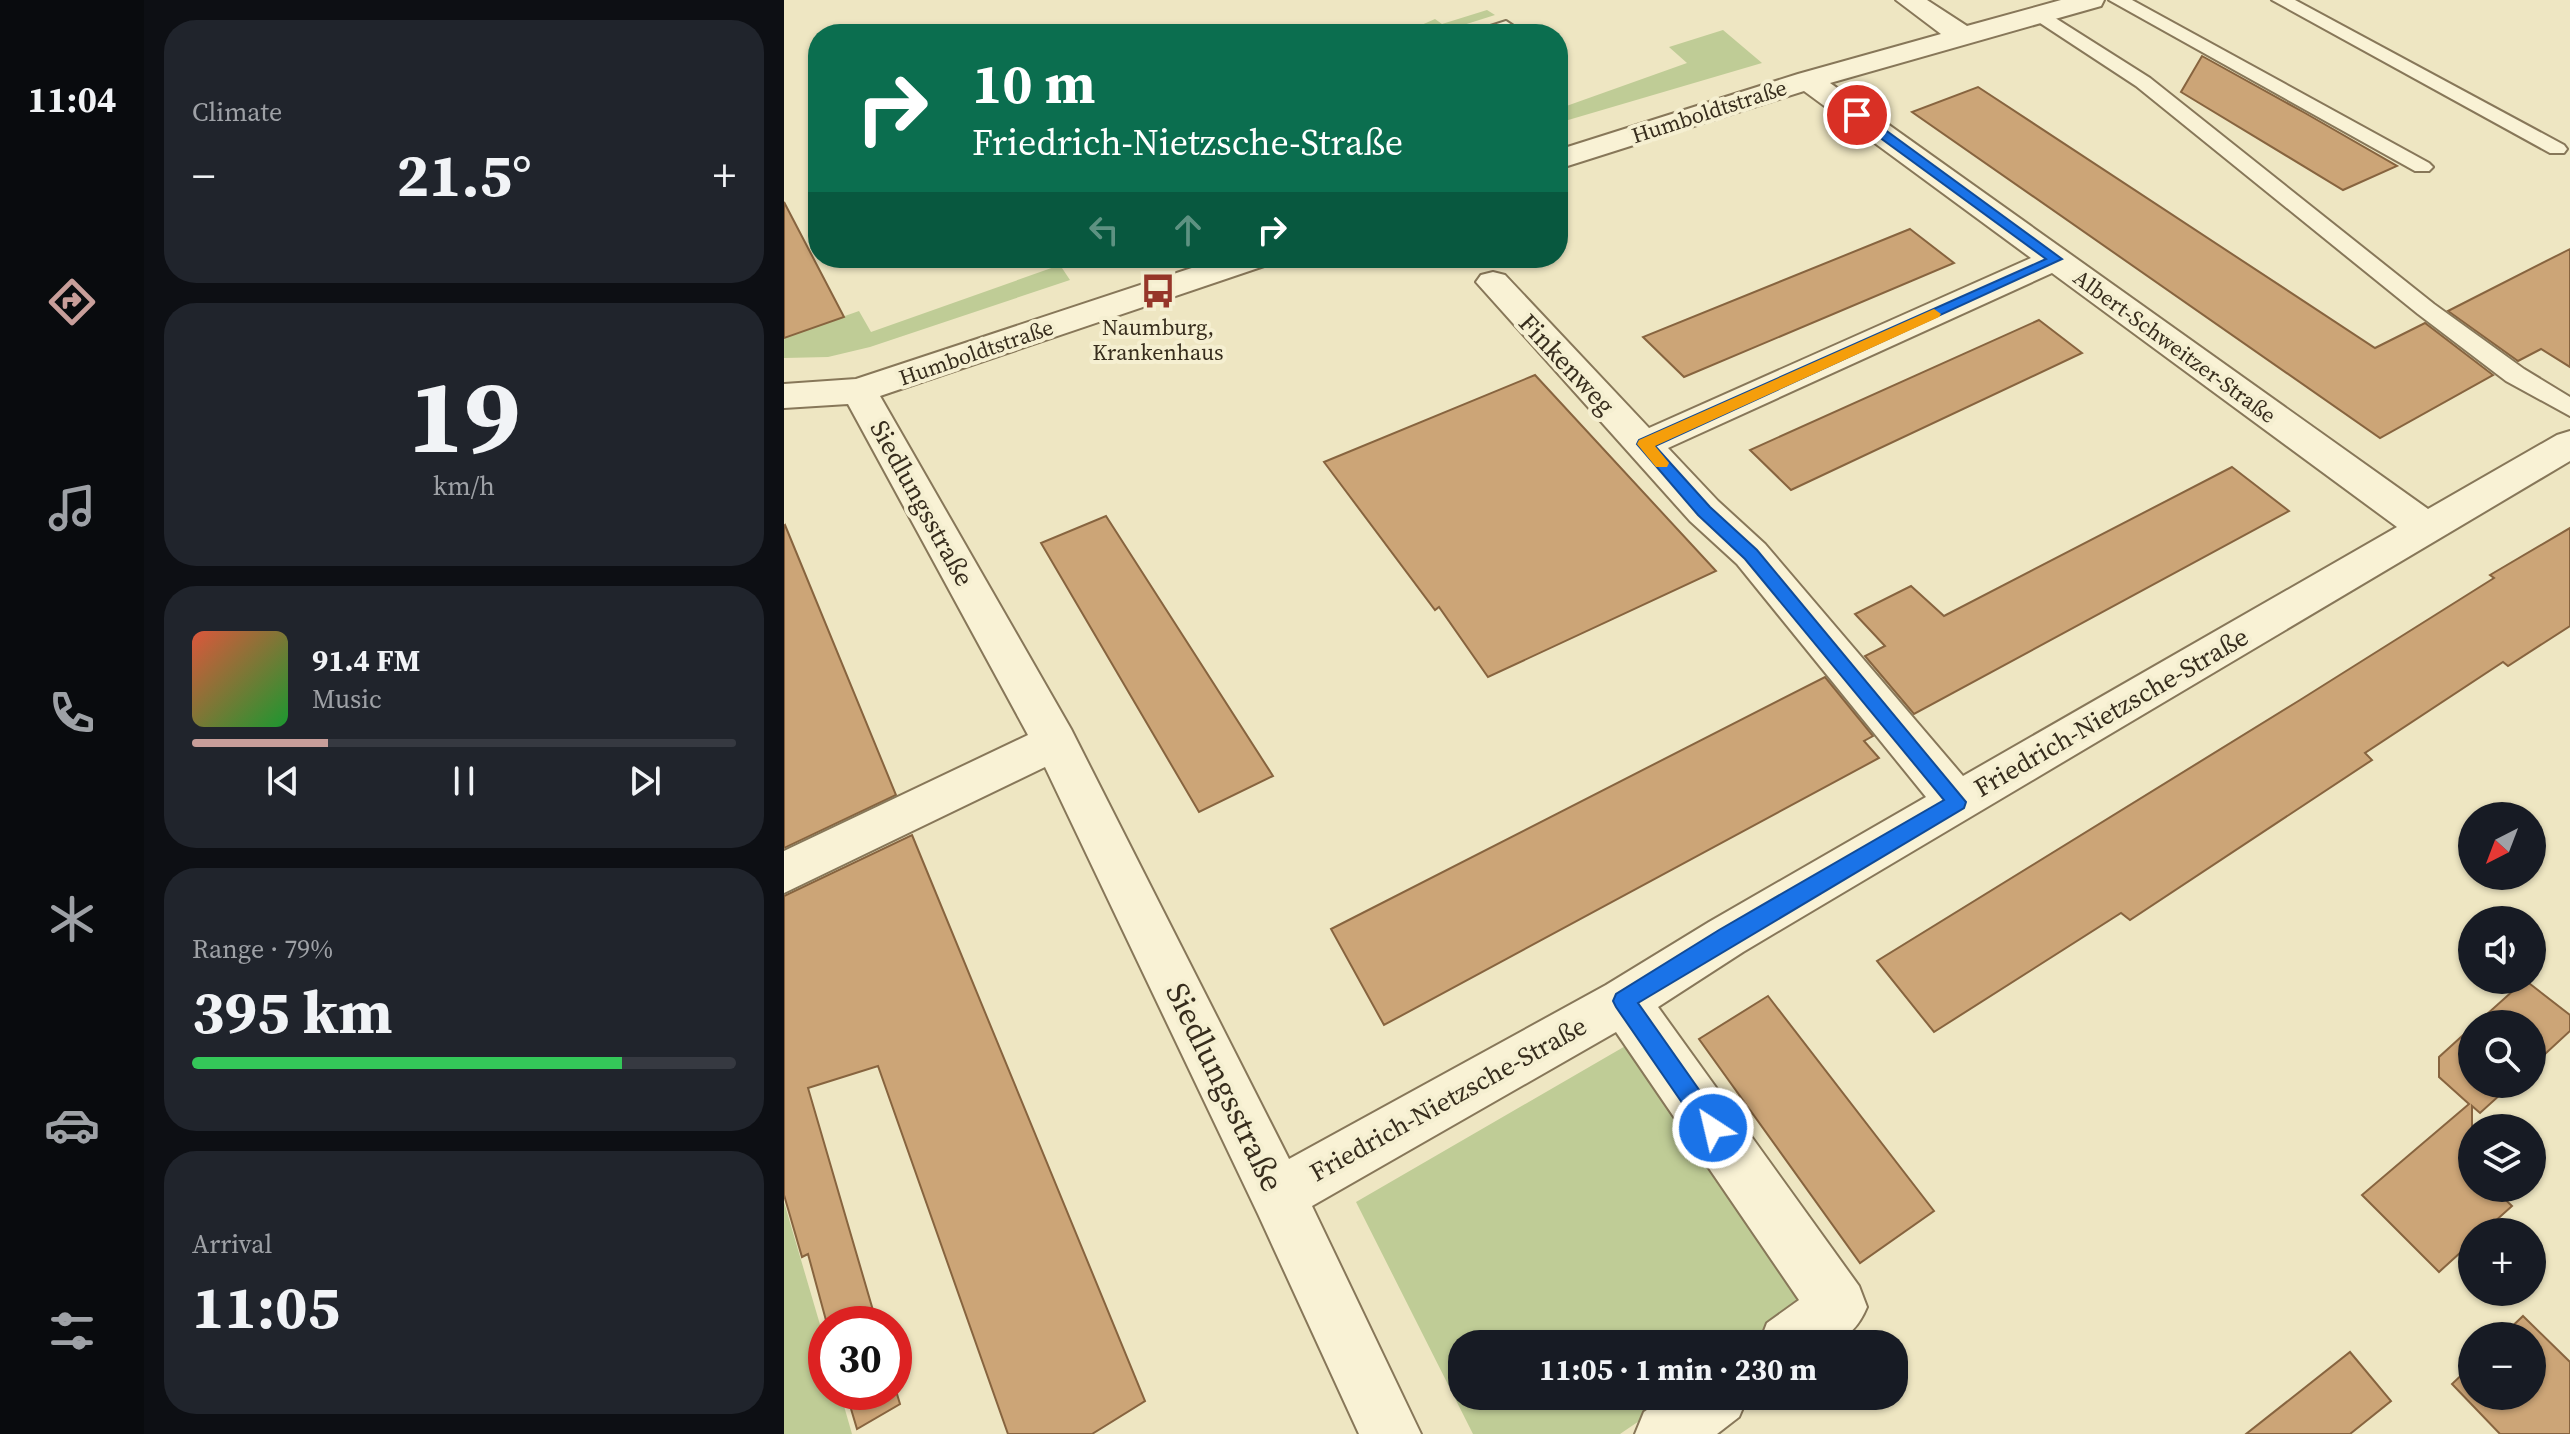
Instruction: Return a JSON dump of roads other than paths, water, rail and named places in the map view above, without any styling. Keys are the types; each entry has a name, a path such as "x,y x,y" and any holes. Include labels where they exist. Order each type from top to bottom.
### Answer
{"street":[{"path":"1909,0 1964,37"},
{"name":"Humboldtstraße","path":"1568,157 1808,80 2091,0"},
{"name":"Albert-Schweitzer-Straße","path":"1808,80 2426,528"},
{"path":"1645,444 2055,259"},
{"name":"Humboldtstraße","path":"784,396 859,391 1225,268"},
{"name":"Finkenweg","path":"1493,282 1704,511 1751,554 1957,802"},
{"name":"Siedlungsstraße","path":"859,391 1055,742 1278,1195 1390,1434"},
{"name":"Friedrich-Nietzsche-Straße","path":"1278,1195 1624,1001 1726,937 2570,444"},
{"path":"784,873 1055,742"},
{"path":"1624,1001 1838,1307 1807,1330"},
{"path":"1666,1434 1699,1410"}],"lane":[{"path":"2118,0 2422,167"},
{"path":"2281,0 2557,149"},
{"path":"2041,15 2143,82 2426,309 2515,375 2570,408"}],"place":[{"name":"Naumburg, Krankenhaus","path":"1158,291"}]}
